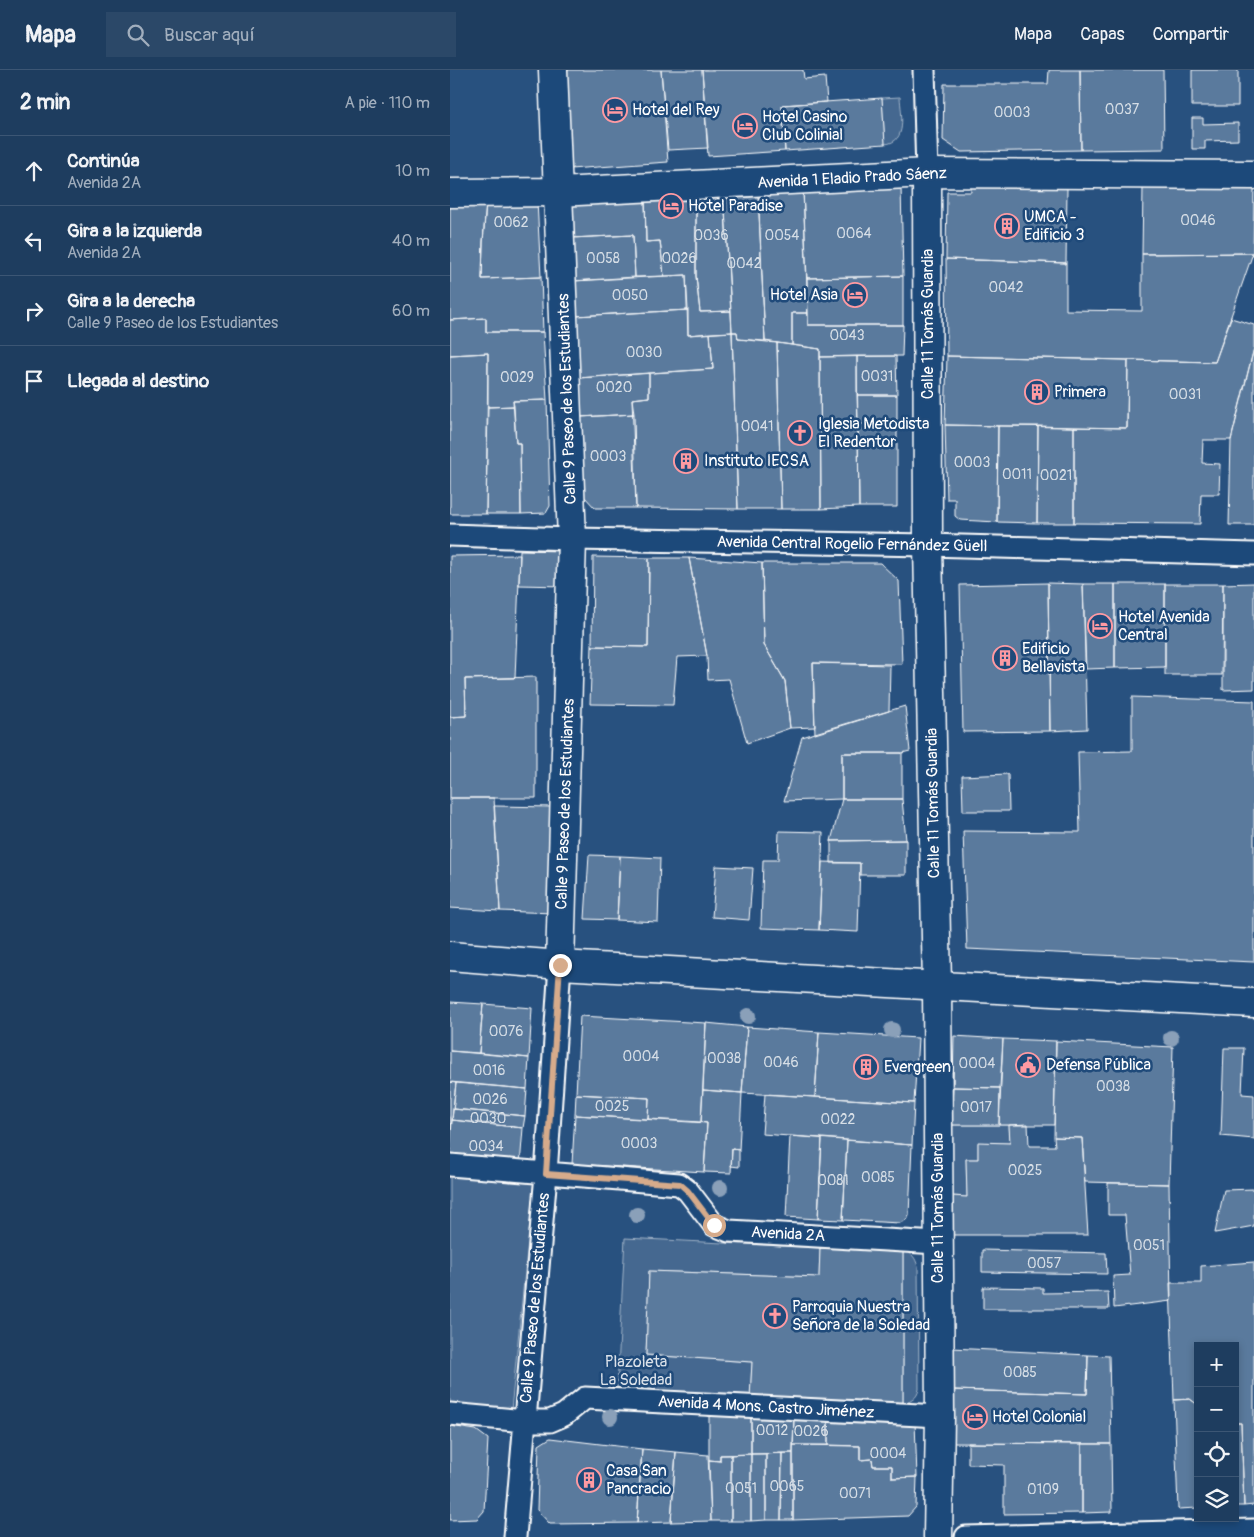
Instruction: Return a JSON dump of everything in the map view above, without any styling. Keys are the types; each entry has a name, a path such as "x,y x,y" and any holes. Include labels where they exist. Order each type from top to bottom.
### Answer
{"main road":[{"name":"Calle 9 Paseo de los Estudiantes","path":"553,70 572,539 560,965"},
{"name":"Avenida 1 Eladio Prado Sáenz","path":"450,193 559,192 927,173 1254,175"},
{"name":"Calle 11 Tomás Guardia","path":"927,173 928,545 937,986 940,1416 938,1537"},
{"path":"450,956 560,965 1254,1003"}],"street":[{"name":"Calle 11 Tomás Guardia","path":"924,70 927,173"},
{"name":"Avenida Central Rogelio Fernández Güell","path":"450,535 1254,554"},
{"name":"Calle 9 Paseo de los Estudiantes","path":"515,1537 546,1174 560,965"},
{"name":"Avenida 2A","path":"450,1165 546,1174 668,1181 680,1184 688,1191 714,1225 730,1230 938,1243"},
{"name":"Avenida 4 Mons. Castro Jiménez","path":"450,1414 525,1421 550,1421 564,1414 585,1398 940,1416"},
{"path":"966,1537 1254,1530"}],"green space":[{"path":"900,97 902,126 900,133 892,142 885,144 882,98"},
{"path":"951,1125 1009,1125 1010,1143 978,1143 978,1159 966,1159 967,1197 952,1196"},
{"path":"450,1173 534,1181 511,1410 450,1404"},
{"name":"Plazoleta La Soledad","path":"625,1238 820,1248 819,1277 649,1271 646,1355 752,1362 750,1398 617,1388"},
{"path":"903,1250 913,1256 918,1267 919,1389 911,1401 903,1404"}],"building":[{"name":"Hotel del Rey","path":"562,70 661,70 668,162 570,169"},
{"path":"661,70 702,70 708,148 668,150"},
{"name":"Hotel Casino Club Colinial","path":"702,70 803,70 804,79 825,77 827,102 782,105 785,151 708,156"},
{"path":"1049,70 1080,70 1081,150 961,152 943,140 944,84 1048,84"},
{"path":"1080,70 1163,70 1164,149 1081,150"},
{"path":"1192,70 1238,70 1238,106 1192,106"},
{"path":"882,98 885,144 785,151 782,105"},
{"path":"1192,118 1203,118 1203,124 1238,123 1238,140 1205,141 1205,149 1192,149"},
{"path":"901,186 903,276 807,278 803,190"},
{"name":"UMCA - Edificio 3","path":"971,186 1067,188 1066,263 946,259 947,192 971,192"},
{"path":"1143,188 1254,189 1253,253 1142,254"},
{"path":"803,190 808,313 792,313 792,345 765,341 758,191"},
{"path":"758,191 765,341 738,339 737,332 732,332 724,193"},
{"path":"724,193 731,311 700,312 696,276 696,194"},
{"path":"696,194 696,276 700,312 731,311 732,332 688,335 686,275 664,276 660,241 646,242 645,197"},
{"path":"645,197 646,242 660,241 664,276 635,277 633,235 571,238 570,201"},
{"path":"537,201 541,277 482,279 486,202"},
{"path":"486,202 482,279 541,277 543,332 486,332 486,318 450,320 450,203"},
{"path":"633,235 635,277 573,281 571,238"},
{"path":"1253,253 1215,362 947,356 946,259 1066,263 1066,310 1142,311 1142,254"},
{"path":"686,275 688,310 575,316 573,281"},
{"name":"Hotel Asia","path":"903,276 903,325 808,325 807,278"},
{"path":"688,310 688,335 710,333 713,369 578,378 575,316"},
{"path":"792,313 808,313 808,325 903,325 902,356 820,357 820,349 792,345"},
{"path":"486,318 486,332 543,332 547,400 513,401 514,406 488,407 488,353 450,355 450,320"},
{"path":"1231,318 1254,325 1254,348 1231,440 1203,440 1202,463 1220,464 1219,494 1201,494 1200,524 1074,523 1074,427 1127,428 1128,360 1215,362"},
{"path":"732,332 737,332 738,339 777,343 781,509 738,509"},
{"name":"Instituto IECSA","path":"732,332 738,509 636,508 632,399 649,397 649,373 713,369 710,333"},
{"name":"Iglesia Metodista El Redentor","path":"777,343 820,349 821,509 781,509"},
{"path":"1254,348 1254,525 1229,525 1231,440"},
{"path":"488,353 486,514 450,514 450,355"},
{"path":"857,356 859,507 821,509 820,357"},
{"path":"857,356 896,356 897,395 857,395"},
{"name":"Primera","path":"947,356 1128,360 1127,428 945,425"},
{"path":"649,373 649,397 632,399 634,414 580,417 578,378"},
{"path":"857,395 897,395 897,424 858,424"},
{"path":"547,400 550,506 546,513 521,514 520,443 516,443 513,401"},
{"path":"514,406 516,443 520,443 521,514 486,514 488,407"},
{"path":"634,414 636,508 595,508 583,495 580,417"},
{"path":"858,424 897,424 897,507 859,507"},
{"path":"945,425 998,426 997,522 960,520 955,516 955,499 947,499"},
{"path":"998,426 1038,426 1037,523 997,522"},
{"path":"1038,426 1074,427 1074,523 1037,523"},
{"path":"520,550 563,551 563,586 519,585"},
{"path":"520,555 515,678 465,679 466,716 450,717 450,556"},
{"path":"593,557 649,558 648,647 592,646"},
{"path":"649,558 689,558 707,656 677,657 673,705 590,704 592,646 648,647"},
{"path":"689,558 762,563 764,645 785,681 790,728 747,743 729,679 708,680 707,656"},
{"path":"762,563 880,563 899,581 902,664 813,663 815,727 790,728 785,681 764,645"},
{"name":"Edificio Bellavista","path":"1048,583 1050,731 963,732 960,585"},
{"path":"1048,583 1083,584 1087,729 1050,731"},
{"path":"1254,583 1254,689 1223,690 1223,584"},
{"name":"Hotel Avenida Central","path":"1083,584 1115,584 1115,668 1086,669"},
{"path":"1115,584 1165,584 1165,667 1115,668"},
{"path":"1165,584 1223,584 1222,675 1165,675"},
{"path":"813,663 890,665 889,711 815,734"},
{"path":"536,677 536,798 450,798 450,717 466,716 465,679"},
{"path":"1132,697 1254,701 1254,962 967,949 963,831 1080,832 1078,752 1132,751"},
{"path":"905,706 910,751 902,753 842,753 842,799 784,801 802,737"},
{"path":"842,753 902,753 902,799 842,799"},
{"path":"1008,774 1009,811 963,811 962,776"},
{"path":"450,798 494,798 500,911 450,908"},
{"path":"842,799 902,799 906,840 831,841"},
{"path":"494,806 553,807 553,913 500,911"},
{"path":"779,831 823,832 819,930 761,928 763,860 778,860"},
{"path":"906,840 906,875 860,875 860,863 831,863 831,841"},
{"path":"589,855 620,856 617,920 585,919"},
{"path":"620,856 660,858 658,922 617,920"},
{"path":"822,862 860,863 858,932 819,930"},
{"path":"716,866 753,868 749,920 712,917"},
{"path":"450,1002 483,1004 479,1053 450,1051"},
{"path":"483,1004 532,1008 529,1058 479,1053"},
{"path":"580,1016 706,1023 701,1122 648,1119 649,1098 576,1094"},
{"path":"706,1023 747,1027 742,1093 703,1090"},
{"path":"747,1027 819,1032 815,1097 742,1093"},
{"name":"Evergreen","path":"819,1032 918,1038 914,1103 815,1097"},
{"path":"954,1036 1003,1039 1000,1088 953,1087"},
{"name":"Defensa Pública","path":"1003,1039 1056,1041 1054,1125 999,1125"},
{"path":"1056,1041 1173,1047 1169,1184 1085,1182 1082,1138 1054,1137"},
{"path":"1224,1048 1244,1048 1242,1094 1254,1095 1254,1139 1221,1136"},
{"path":"450,1051 529,1058 527,1089 450,1082"},
{"path":"450,1082 456,1083 450,1138"},
{"path":"456,1083 527,1089 525,1116 453,1109"},
{"path":"953,1087 1000,1088 999,1125 951,1125"},
{"path":"703,1090 742,1093 739,1150 732,1149 731,1173 704,1172 707,1123 701,1122"},
{"path":"576,1094 649,1098 648,1119 575,1115"},
{"path":"765,1094 914,1103 912,1145 762,1134"},
{"path":"453,1109 525,1116 523,1128 452,1120"},
{"path":"575,1115 707,1123 704,1172 572,1164"},
{"path":"452,1120 523,1128 520,1165 450,1154"},
{"path":"1028,1124 1029,1146 1055,1146 1054,1137 1082,1138 1088,1235 953,1235 952,1196 967,1197 966,1159 978,1159 978,1142 1010,1143 1009,1125"},
{"path":"790,1136 822,1138 818,1219 786,1217"},
{"path":"822,1138 847,1140 843,1220 818,1219"},
{"path":"847,1140 912,1145 909,1215 906,1220 900,1223 843,1220"},
{"path":"732,1149 739,1150 739,1167 731,1166"},
{"path":"1108,1183 1169,1184 1171,1301 1114,1308 1113,1276 1130,1275 1125,1215 1108,1215"},
{"path":"1254,1189 1254,1226 1215,1233 1224,1190"},
{"name":"Parroquia Nuestra Señora de la Soledad","path":"820,1248 903,1250 903,1404 750,1398 752,1362 646,1355 649,1271 819,1277"},
{"path":"982,1250 1106,1253 1107,1274 982,1272"},
{"path":"1254,1262 1254,1505 1244,1506 1241,1423 1239,1423 1239,1342 1194,1342 1194,1402 1190,1399 1174,1400 1170,1283 1201,1283 1201,1266"},
{"path":"983,1287 1043,1288 1043,1293 1108,1292 1109,1309 983,1309"},
{"path":"952,1348 1088,1355 1087,1394 952,1390"},
{"path":"1088,1355 1109,1356 1111,1444 952,1443 952,1390 1087,1394"},
{"path":"1190,1399 1194,1402 1194,1508 1178,1509 1174,1400"},
{"path":"709,1413 751,1415 751,1454 720,1455 720,1461 709,1460"},
{"path":"751,1415 794,1416 793,1453 751,1454"},
{"path":"794,1416 828,1417 828,1445 793,1445"},
{"path":"828,1417 915,1422 917,1477 892,1478 892,1466 873,1466 872,1459 860,1460 860,1446 828,1445"},
{"path":"1239,1423 1241,1423 1244,1506 1239,1506"},
{"path":"450,1426 476,1430 488,1439 484,1511 477,1519 450,1520"},
{"name":"Casa San Pancracio","path":"550,1438 642,1449 637,1523 550,1524 537,1510 539,1445"},
{"path":"968,1443 1082,1444 1082,1513 1004,1514 1004,1465 968,1464"},
{"path":"1082,1444 1111,1444 1112,1512 1082,1513"},
{"path":"793,1445 860,1446 860,1460 872,1459 873,1466 892,1466 892,1478 917,1477 916,1507 908,1516 793,1520"},
{"path":"642,1449 676,1452 671,1522 637,1523"},
{"path":"676,1452 708,1455 711,1521 671,1522"},
{"path":"782,1453 781,1520 766,1520 766,1454"},
{"path":"782,1453 793,1453 793,1520 781,1520"},
{"path":"751,1454 751,1521 731,1521 731,1455"},
{"path":"751,1454 766,1454 766,1520 751,1521"},
{"path":"720,1455 731,1455 731,1521 711,1521 709,1460 720,1461"}],"place":[{"name":"Hotel del Rey","path":"615,110"},
{"name":"Hotel Casino Club Colinial","path":"745,126"},
{"name":"Hotel Paradise","path":"671,206"},
{"name":"UMCA - Edificio 3","path":"1007,226"},
{"name":"Hotel Asia","path":"855,295"},
{"name":"Primera","path":"1037,392"},
{"name":"Iglesia Metodista El Redentor","path":"800,433"},
{"name":"Instituto IECSA","path":"686,461"},
{"name":"Hotel Avenida Central","path":"1100,626"},
{"name":"Edificio Bellavista","path":"1005,658"},
{"name":"Defensa Pública","path":"1028,1065"},
{"name":"Evergreen","path":"866,1067"},
{"name":"Parroquia Nuestra Señora de la Soledad","path":"775,1316"},
{"name":"Hotel Colonial","path":"975,1417"},
{"name":"Casa San Pancracio","path":"589,1480"}],"route":[{"path":"560,965 546,1174 668,1181 680,1184 688,1191 714,1225"}]}
